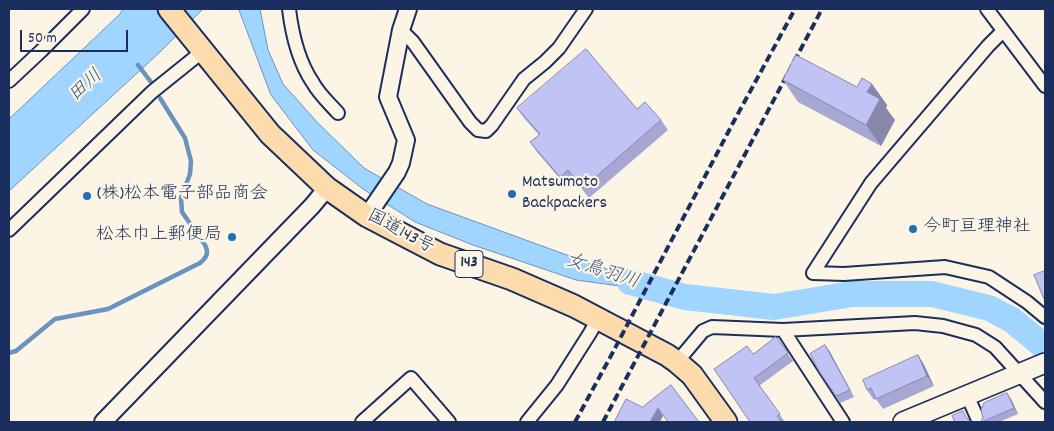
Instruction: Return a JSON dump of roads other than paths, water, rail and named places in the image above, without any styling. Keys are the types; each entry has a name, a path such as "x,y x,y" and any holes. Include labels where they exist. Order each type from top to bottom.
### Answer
{"highway":[{"name":"国道143号","path":"169,9 270,134 326,188 370,211 440,254 512,280 574,306 677,362 692,375 726,422"}],"main road":[{"path":"903,422 1032,369"}],"street":[{"path":"9,81 83,9"},
{"path":"289,9 294,40 302,63 313,83 338,113"},
{"path":"370,211 397,172 406,140 388,97 401,30 408,9"},
{"path":"401,30 419,50 470,122 478,130 486,130 492,125 524,79 559,48 586,9"},
{"path":"987,9 1045,86"},
{"path":"1003,31 988,46 872,183 813,273 844,274 945,267 988,277 1045,317"},
{"path":"9,230 152,92 201,48"},
{"path":"103,422 312,206 326,188"},
{"path":"527,422 557,386 598,319"},
{"path":"677,362 703,332 712,327 783,330 915,323 943,326 976,334 1032,369 1045,402"},
{"path":"783,330 843,422"},
{"path":"362,422 411,378 449,422"},
{"path":"967,396 979,422"}],"water":[{"name":"田川","path":"123,9 203,9 160,52 9,191 9,119 120,14"},
{"path":"239,9 260,9 268,50 283,84 317,122 364,168 427,204 586,262 685,295 576,280 473,245 415,222 363,189 313,150 271,95"}],"waterway":[{"path":"138,65 151,82"},
{"path":"9,353 16,351 55,319 108,309 200,263 206,257 207,250 205,245 182,212 181,198 190,174 191,161 185,138 160,98"},
{"name":"女鳥羽川","path":"630,282 685,297 774,307 852,294 932,294 989,308 1012,320 1045,349"}],"railway":[{"path":"575,422 795,9"},
{"path":"603,422 822,9"}],"place":[{"name":"Matsumoto Backpackers","path":"512,194"},
{"name":"(株)松本電子部品商会","path":"87,196"},
{"name":"今町亘理神社","path":"913,229"},
{"name":"松本巾上郵便局","path":"232,237"}]}
